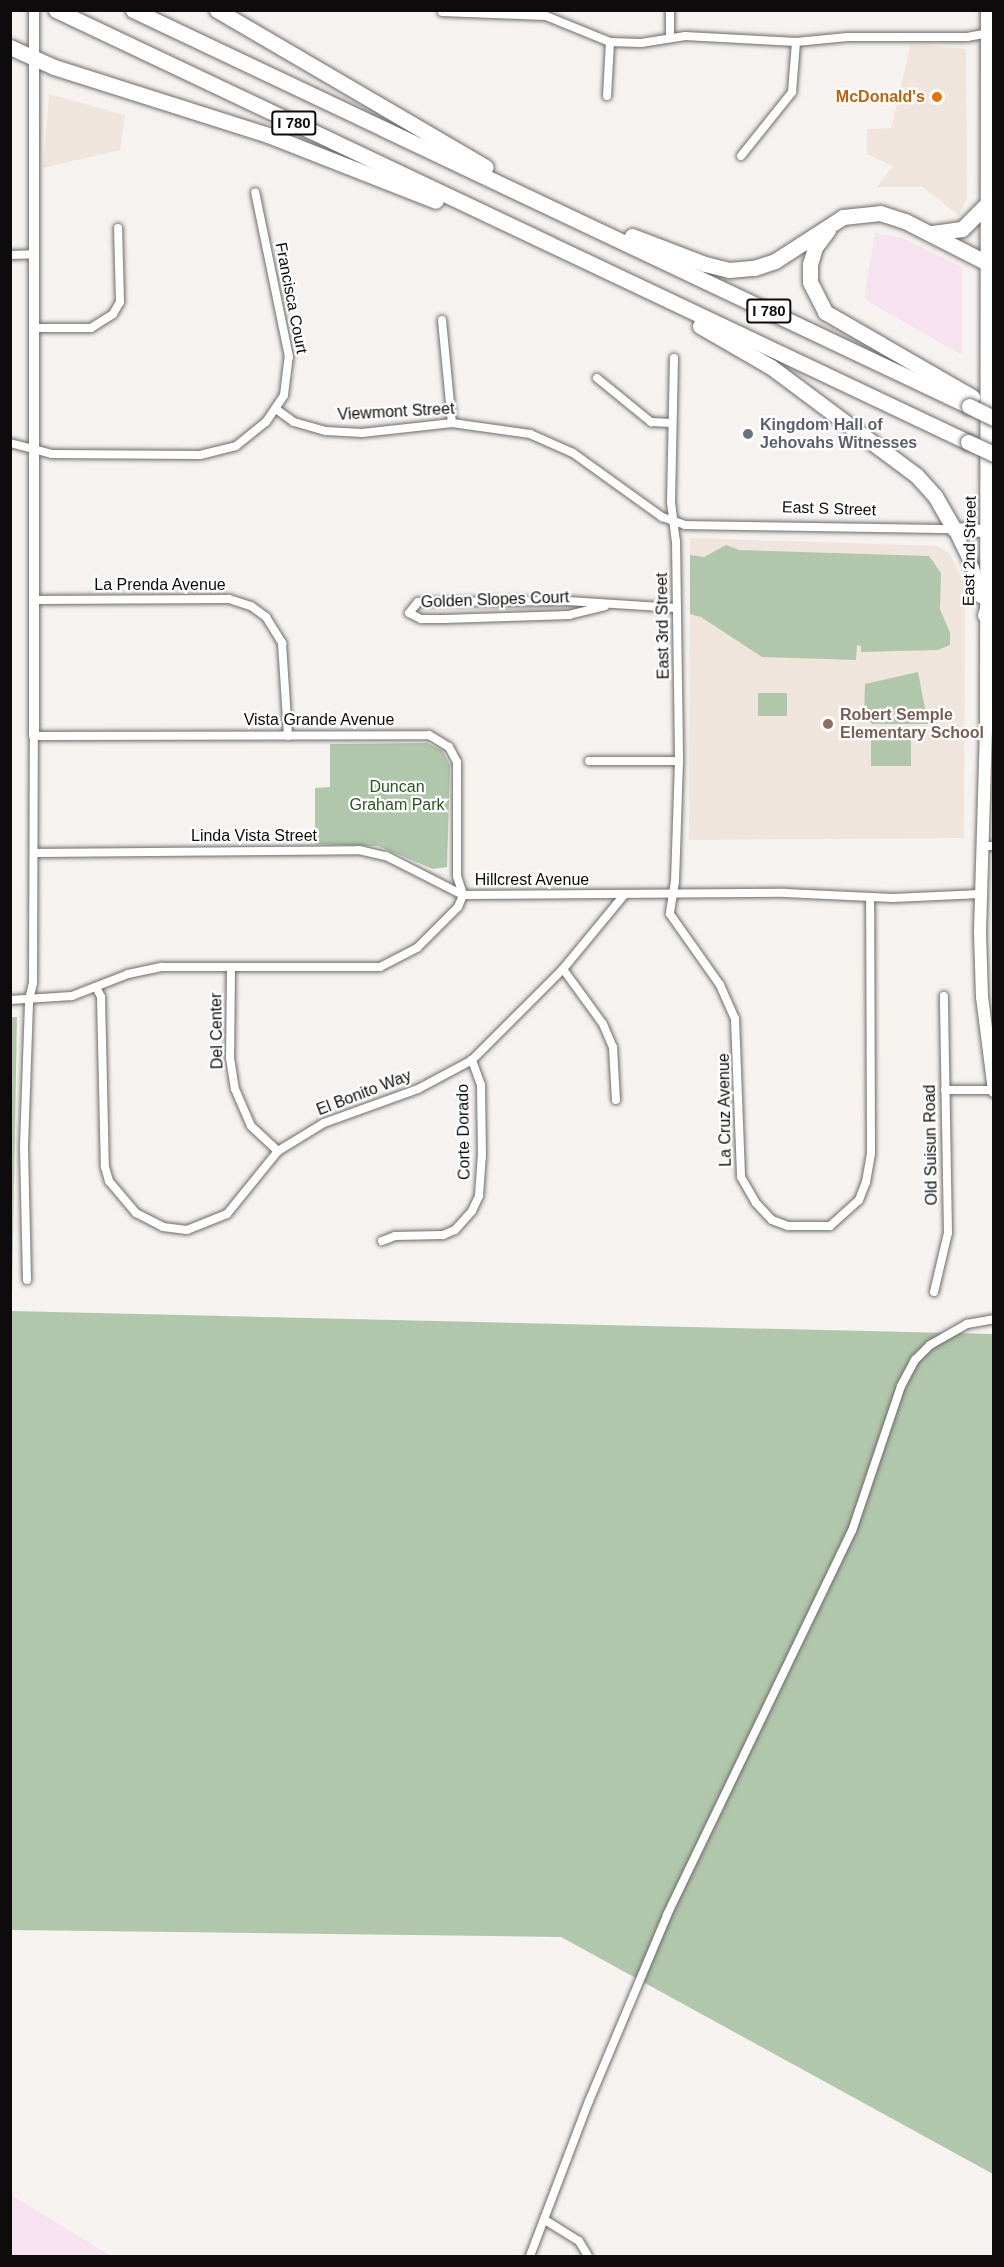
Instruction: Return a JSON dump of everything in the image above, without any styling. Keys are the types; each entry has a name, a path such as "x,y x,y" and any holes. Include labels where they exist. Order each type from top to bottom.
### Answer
{"highway":[{"name":"I 780","path":"56,10 993,454"},
{"name":"I 780","path":"133,10 570,217 970,402"},
{"path":"217,10 493,171 525,195"},
{"path":"10,47 34,58 268,135 473,217 532,236"},
{"path":"930,233 962,229 985,206"},
{"path":"570,217 605,224 705,264 729,270 754,268 775,261 834,222 853,214 880,213 930,233 987,263"},
{"path":"834,222 815,247 810,264 810,282 825,312 993,416"},
{"path":"653,294 771,367 916,476 935,496 954,529"},
{"path":"986,615 993,589"}],"main road":[{"name":"East 2nd Street","path":"987,10 989,33 985,206 990,531 986,615 988,846 980,894 982,997 993,1090"},
{"name":"East S Street","path":"954,529 990,531"},
{"path":"954,529 973,568 986,615"}],"street":[{"path":"27,1280 24,1166 29,1000 33,983 34,853 33,600 36,328 33,254 34,10"},
{"path":"670,10 670,37"},
{"path":"442,12 546,15 610,42 641,43 670,37 796,42 989,33"},
{"path":"607,96 610,42"},
{"path":"741,156 792,92 796,42"},
{"name":"Francisca Court","path":"255,192 289,357 288,379 276,409"},
{"path":"36,328 91,328 113,314 120,302 118,228"},
{"path":"10,255 33,254"},
{"path":"442,320 452,423"},
{"name":"East 3rd Street","path":"671,894 675,881 679,761 671,423 674,358"},
{"path":"597,378 651,422 671,423"},
{"path":"10,443 34,447 52,454 218,452 252,434 276,409"},
{"name":"Viewmont Street","path":"276,409 294,422 326,431 362,433 452,423 505,428 550,442 592,465 673,521"},
{"name":"East S Street","path":"673,521 686,525 954,529"},
{"name":"La Prenda Avenue","path":"33,600 229,598 251,606 266,617 282,643 288,735"},
{"name":"Golden Slopes Court","path":"605,606 570,615 421,619 409,613 418,602 568,601 605,606 677,608"},
{"name":"Vista Grande Avenue","path":"34,736 429,735 449,747 457,762 457,876 463,895"},
{"path":"589,761 679,761"},
{"name":"Linda Vista Street","path":"34,853 359,850 386,856 463,895"},
{"name":"Hillcrest Avenue","path":"10,1000 72,996 149,969 358,969 396,962 417,948 458,907 463,895 671,894 870,897 980,894"},
{"name":"La Cruz Avenue","path":"671,894 672,920 720,985 735,1019 741,1177 752,1197 772,1220 810,1229 830,1226 847,1214 866,1182 871,1153 870,897"},
{"name":"El Bonito Way","path":"97,989 101,997 105,1167 109,1181 136,1213 163,1227 187,1230 227,1214 245,1197 278,1151 324,1123 418,1089 472,1060 563,969 624,895"},
{"name":"Del Center","path":"231,968 230,1058 235,1089 251,1126 278,1151"},
{"path":"563,969 603,1024 613,1047 616,1100"},
{"name":"Old Suisun Road","path":"933,1292 948,1233 944,996"},
{"name":"Corte Dorado","path":"382,1241 394,1236 443,1234 455,1230 472,1211 479,1196 482,1157 481,1085 472,1060"},
{"path":"945,1090 993,1090"},
{"path":"530,2256 589,2102 677,1894 852,1531 901,1386 915,1360 930,1345 967,1324 993,1318"},
{"path":"545,2220 579,2241 588,2256"}],"shaded area":[{"path":"911,44 966,49 967,198 959,216 923,187 877,187 893,166 867,154 867,129 891,128"},
{"path":"49,94 125,115 120,150 43,168"},
{"path":"875,233 902,238 962,267 962,355 864,299"},
{"name":"Robert Semple Elementary School","path":"690,538 937,546 949,553 965,583 964,838 689,840"},
{"path":"11,2195 111,2256 11,2256"}],"green space":[{"path":"726,545 739,550 929,556 941,573 940,609 950,633 950,645 938,650 861,652 861,646 857,645 856,660 762,657 701,617 690,614 690,555 704,557"},
{"path":"918,672 928,724 872,724 864,713 865,684"},
{"path":"758,693 787,693 787,716 758,716"},
{"path":"871,738 911,738 911,766 871,766"},
{"name":"Duncan Graham Park","path":"427,743 442,750 450,765 447,867 433,869 378,846 315,844 315,788 330,787 330,744"},
{"path":"11,1017 17,1017 12,1295 10,1295"},
{"path":"11,1311 993,1334 993,2174 561,1937 11,1930"}],"place":[{"name":"McDonald's","path":"937,97"},
{"name":"Kingdom Hall of Jehovahs Witnesses","path":"748,434"},
{"name":"Robert Semple Elementary School","path":"828,724"}]}
